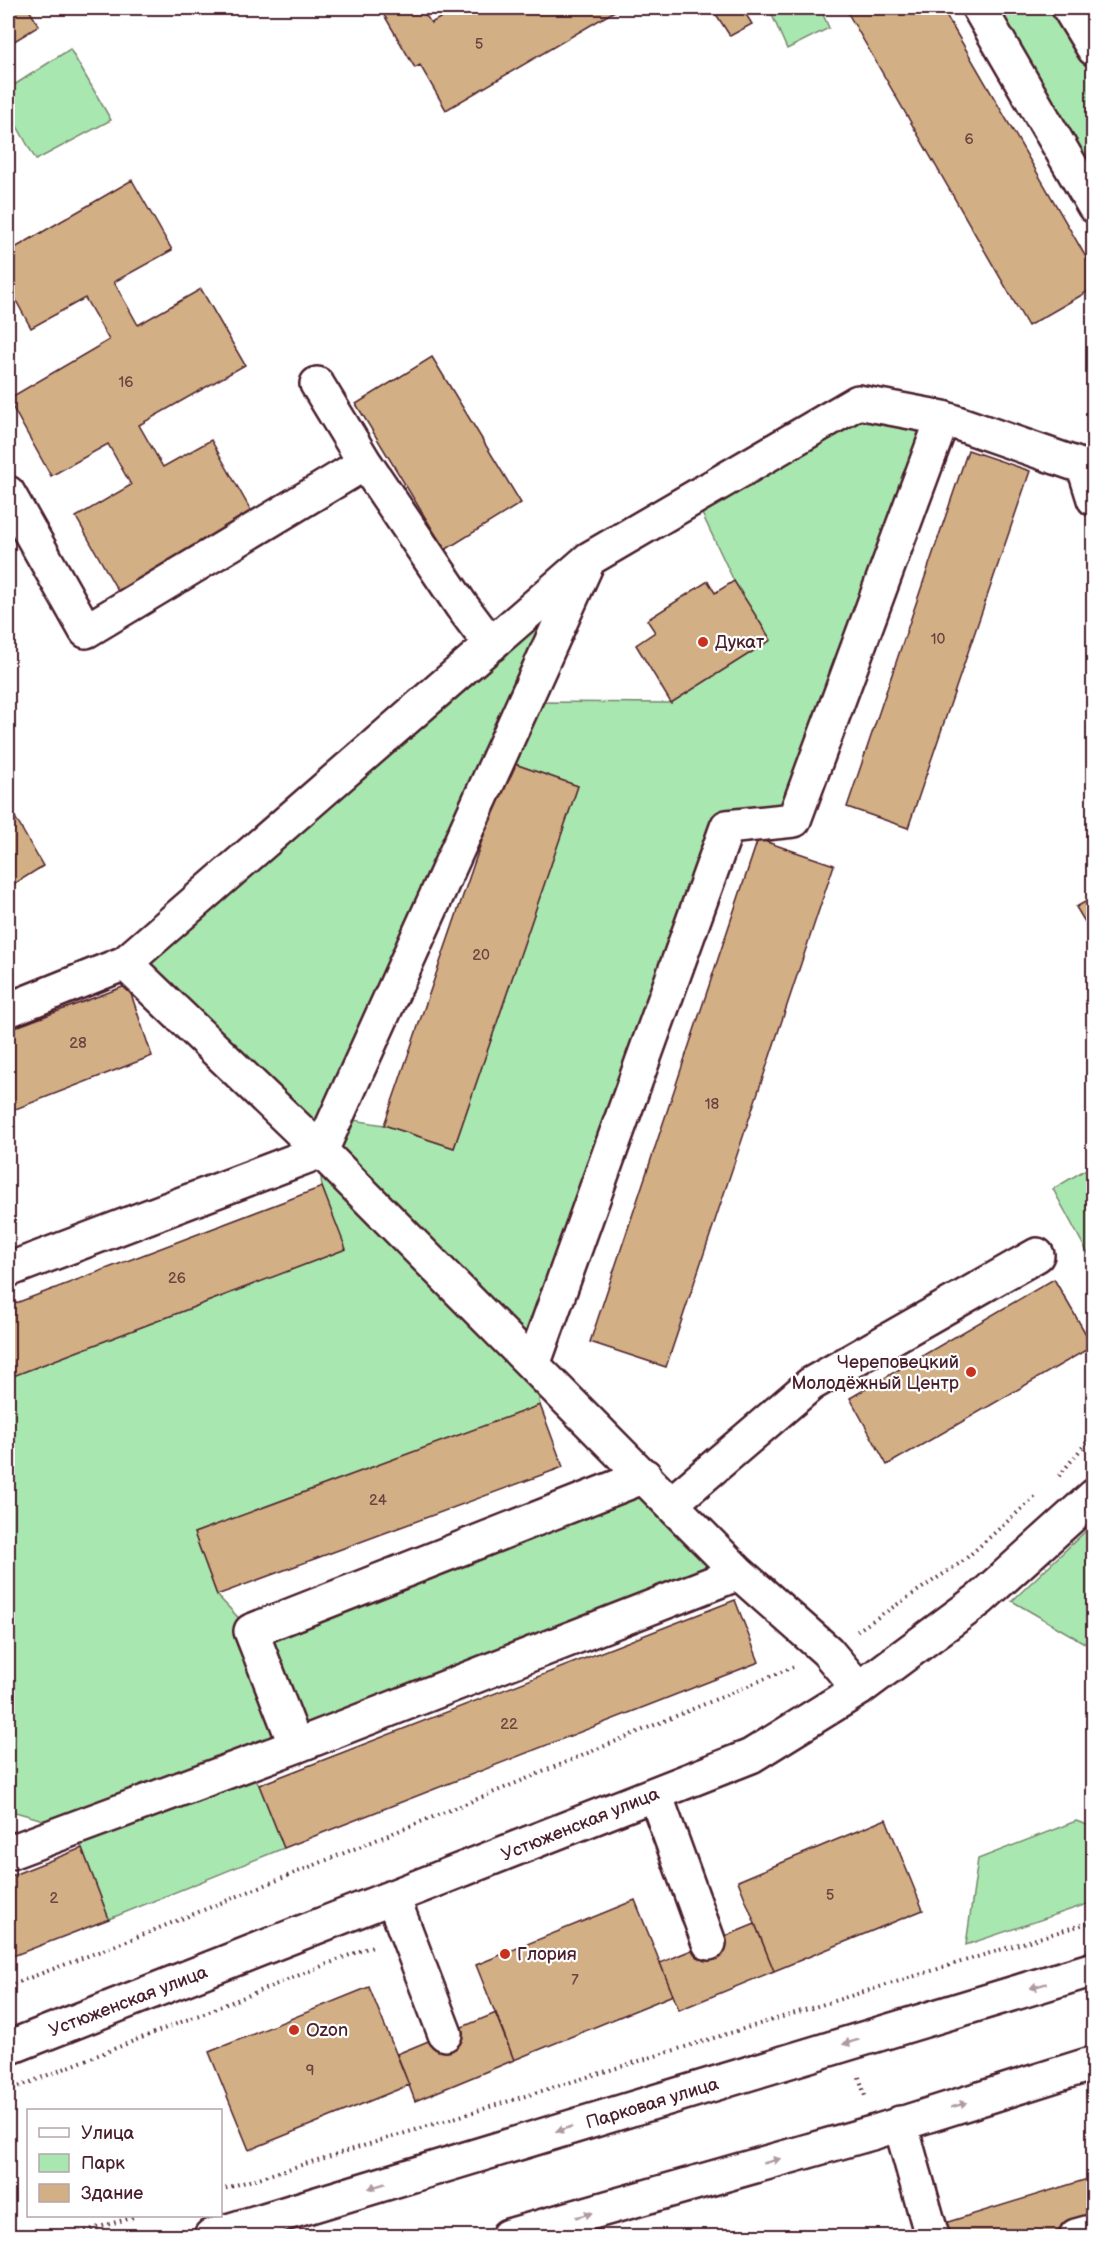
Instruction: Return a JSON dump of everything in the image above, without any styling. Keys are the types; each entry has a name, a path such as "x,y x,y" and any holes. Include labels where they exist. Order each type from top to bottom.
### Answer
{"main road":[{"path":"979,8 1094,206"},
{"path":"1070,8 1094,49"},
{"path":"317,384 365,463 490,645"},
{"path":"8,1010 125,963 589,560 858,402 943,418 1084,467 1094,499"},
{"path":"533,1365 728,826 794,820 943,418"},
{"path":"8,493 86,631 365,463"},
{"path":"8,1270 321,1151 589,560"},
{"path":"125,963 321,1151 739,1573 827,1651 859,1689"},
{"path":"672,1503 811,1384 1037,1255"},
{"path":"296,1746 251,1632 645,1476"},
{"name":"Устюженская улица","path":"8,2048 751,1756 859,1689 980,1599 1094,1496"},
{"path":"8,1853 296,1746 739,1573"},
{"path":"655,1794 709,1943"},
{"path":"393,1898 445,2034"},
{"name":"Парковая улица","path":"212,2236 1094,1969"},
{"path":"508,2236 900,2123 1094,2063"},
{"path":"900,2123 932,2236"},
{"path":"1076,2236 1094,2231"}],"path":[{"path":"1050,1484 1094,1433"},
{"path":"8,1986 128,1941 497,1791 827,1651 963,1561 1042,1491"},
{"path":"222,2189 1094,1921"},
{"path":"8,2091 406,1933"},
{"path":"68,2236 133,2217"}],"green space":[{"path":"769,8 820,8 829,28 787,49"},
{"path":"986,8 1063,8 1093,60 1093,194"},
{"path":"70,49 111,120 36,160 8,110 8,89"},
{"path":"859,408 934,423 791,814 723,821 530,1353 540,1405 194,1533 217,1595 251,1631 645,1476 739,1573 250,1771 259,1785 284,1848 109,1919 82,1848 68,1827 8,1810 8,1378 345,1249 322,1187 319,1159 341,1118 384,1125 454,1148 578,786 509,762 535,702 671,703 770,640 734,581 697,503"},
{"path":"567,588 319,1141 135,964"},
{"path":"1093,1165 1093,1263 1053,1189"},
{"path":"1093,1524 1093,1648 1012,1601"},
{"path":"1076,1821 1093,1827 1093,1902 966,1945 978,1859"}],"building":[{"path":"8,8 28,8 39,26 8,45"},
{"path":"396,8 421,8 431,23 458,8 620,8 446,110 420,65 415,68 384,15"},
{"path":"712,8 742,8 752,24 730,36"},
{"path":"845,8 942,8 1094,271 1094,288 1028,326"},
{"path":"132,180 172,250 114,282 138,325 201,289 245,365 139,425 163,467 211,440 254,516 119,593 76,517 131,485 108,444 51,476 8,399 109,340 85,298 31,328 8,286 8,252"},
{"path":"432,357 521,503 445,550 356,404"},
{"path":"968,450 1030,471 908,828 847,807"},
{"name":"Дукат","path":"708,581 715,593 734,581 771,640 671,703 636,645 655,632 647,620"},
{"path":"509,762 578,786 454,1148 384,1125"},
{"path":"8,805 43,866 8,888"},
{"path":"758,839 834,865 666,1367 590,1342"},
{"path":"1094,897 1094,937 1076,907"},
{"path":"128,985 152,1056 8,1112 8,1030"},
{"path":"322,1187 346,1249 8,1378 8,1306"},
{"name":"Череповецкий Молодёжный Центр","path":"1054,1279 1093,1346 887,1465 850,1398"},
{"path":"540,1405 563,1467 217,1595 194,1533"},
{"path":"735,1600 759,1662 284,1848 259,1785"},
{"path":"886,1819 923,1910 774,1971 738,1881"},
{"path":"82,1848 109,1919 8,1958 8,1877"},
{"path":"635,1900 673,1995 514,2060 476,1965"},
{"path":"755,1924 774,1971 679,2010 660,1963"},
{"path":"369,1987 409,2085 249,2150 209,2052"},
{"path":"496,2013 514,2060 415,2101 397,2054"},
{"path":"1094,2177 1094,2222 1046,2236 939,2236 935,2226"}],"place":[{"name":"Дукат","path":"703,642"},
{"name":"Череповецкий Молодёжный Центр","path":"971,1372"},
{"name":"Глория","path":"505,1954"},
{"name":"Ozon","path":"294,2030"}]}
